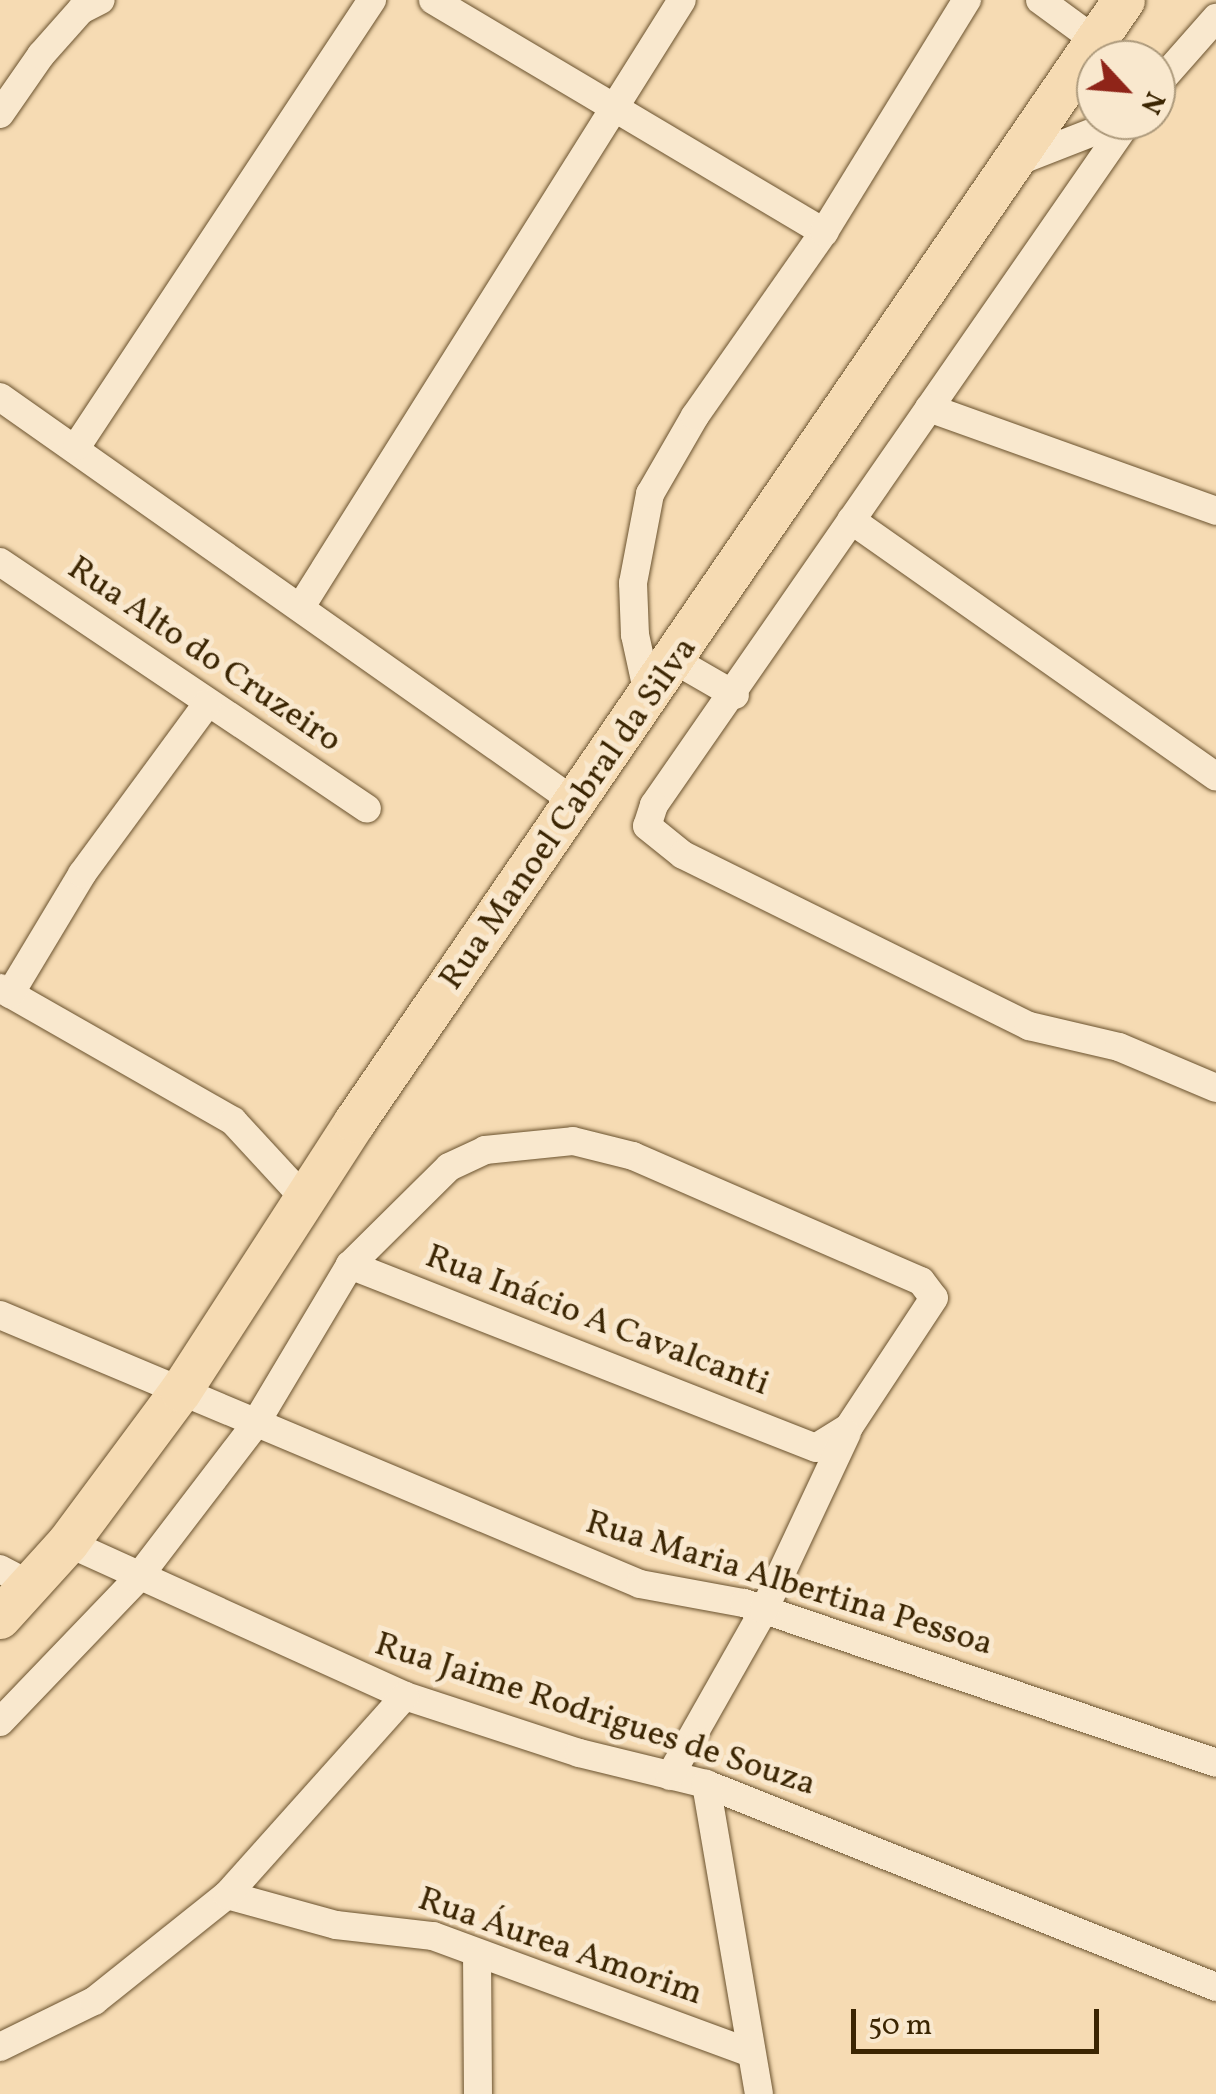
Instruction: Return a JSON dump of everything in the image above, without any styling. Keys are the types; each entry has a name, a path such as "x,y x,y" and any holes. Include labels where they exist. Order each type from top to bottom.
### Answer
{"main road":[{"name":"Rua Manoel Cabral da Silva","path":"1096,40 1124,0"},
{"name":"Rua Manoel Cabral da Silva","path":"0,1618 15,1577 68,1542 180,1391 305,1199 676,661 1076,70"}],"street":[{"path":"0,114 41,54 81,10 102,0"},
{"path":"77,446 372,0"},
{"path":"433,0 824,232"},
{"path":"302,605 682,0"},
{"path":"649,699 633,584 650,494 695,416 824,232 966,0"},
{"path":"1040,0 1096,40"},
{"path":"1176,63 1216,18"},
{"path":"1013,164 1076,140"},
{"path":"1113,140 734,696 654,805 647,826 660,842 1029,1026 1119,1047 1216,1088"},
{"path":"0,397 77,446 576,802"},
{"path":"929,408 1216,511"},
{"path":"851,520 1216,778"},
{"name":"Rua Alto do Cruzeiro","path":"0,562 367,809"},
{"path":"676,661 734,696"},
{"path":"207,704 56,911 5,991 232,1121 305,1199"},
{"path":"0,1722 137,1579 254,1426 350,1264 449,1167 485,1150 573,1141 734,1197 921,1280 932,1289 932,1305 849,1428 764,1610 670,1776"},
{"name":"Rua Inácio A Cavalcanti","path":"350,1264 816,1448 849,1428"},
{"name":"Rua Maria Albertina Pessoa","path":"0,1315 254,1426 640,1584 764,1610 1216,1763"},
{"name":"Rua Jaime Rodrigues de Souza","path":"68,1542 137,1579 405,1696 579,1753 706,1784 1216,1986"},
{"path":"0,2047 94,2001 227,1895 405,1696"},
{"path":"706,1784 759,2094"},
{"name":"Rua Áurea Amorim","path":"227,1895 336,1925 433,1936 751,2052"},
{"path":"477,1953 478,2094"}]}
